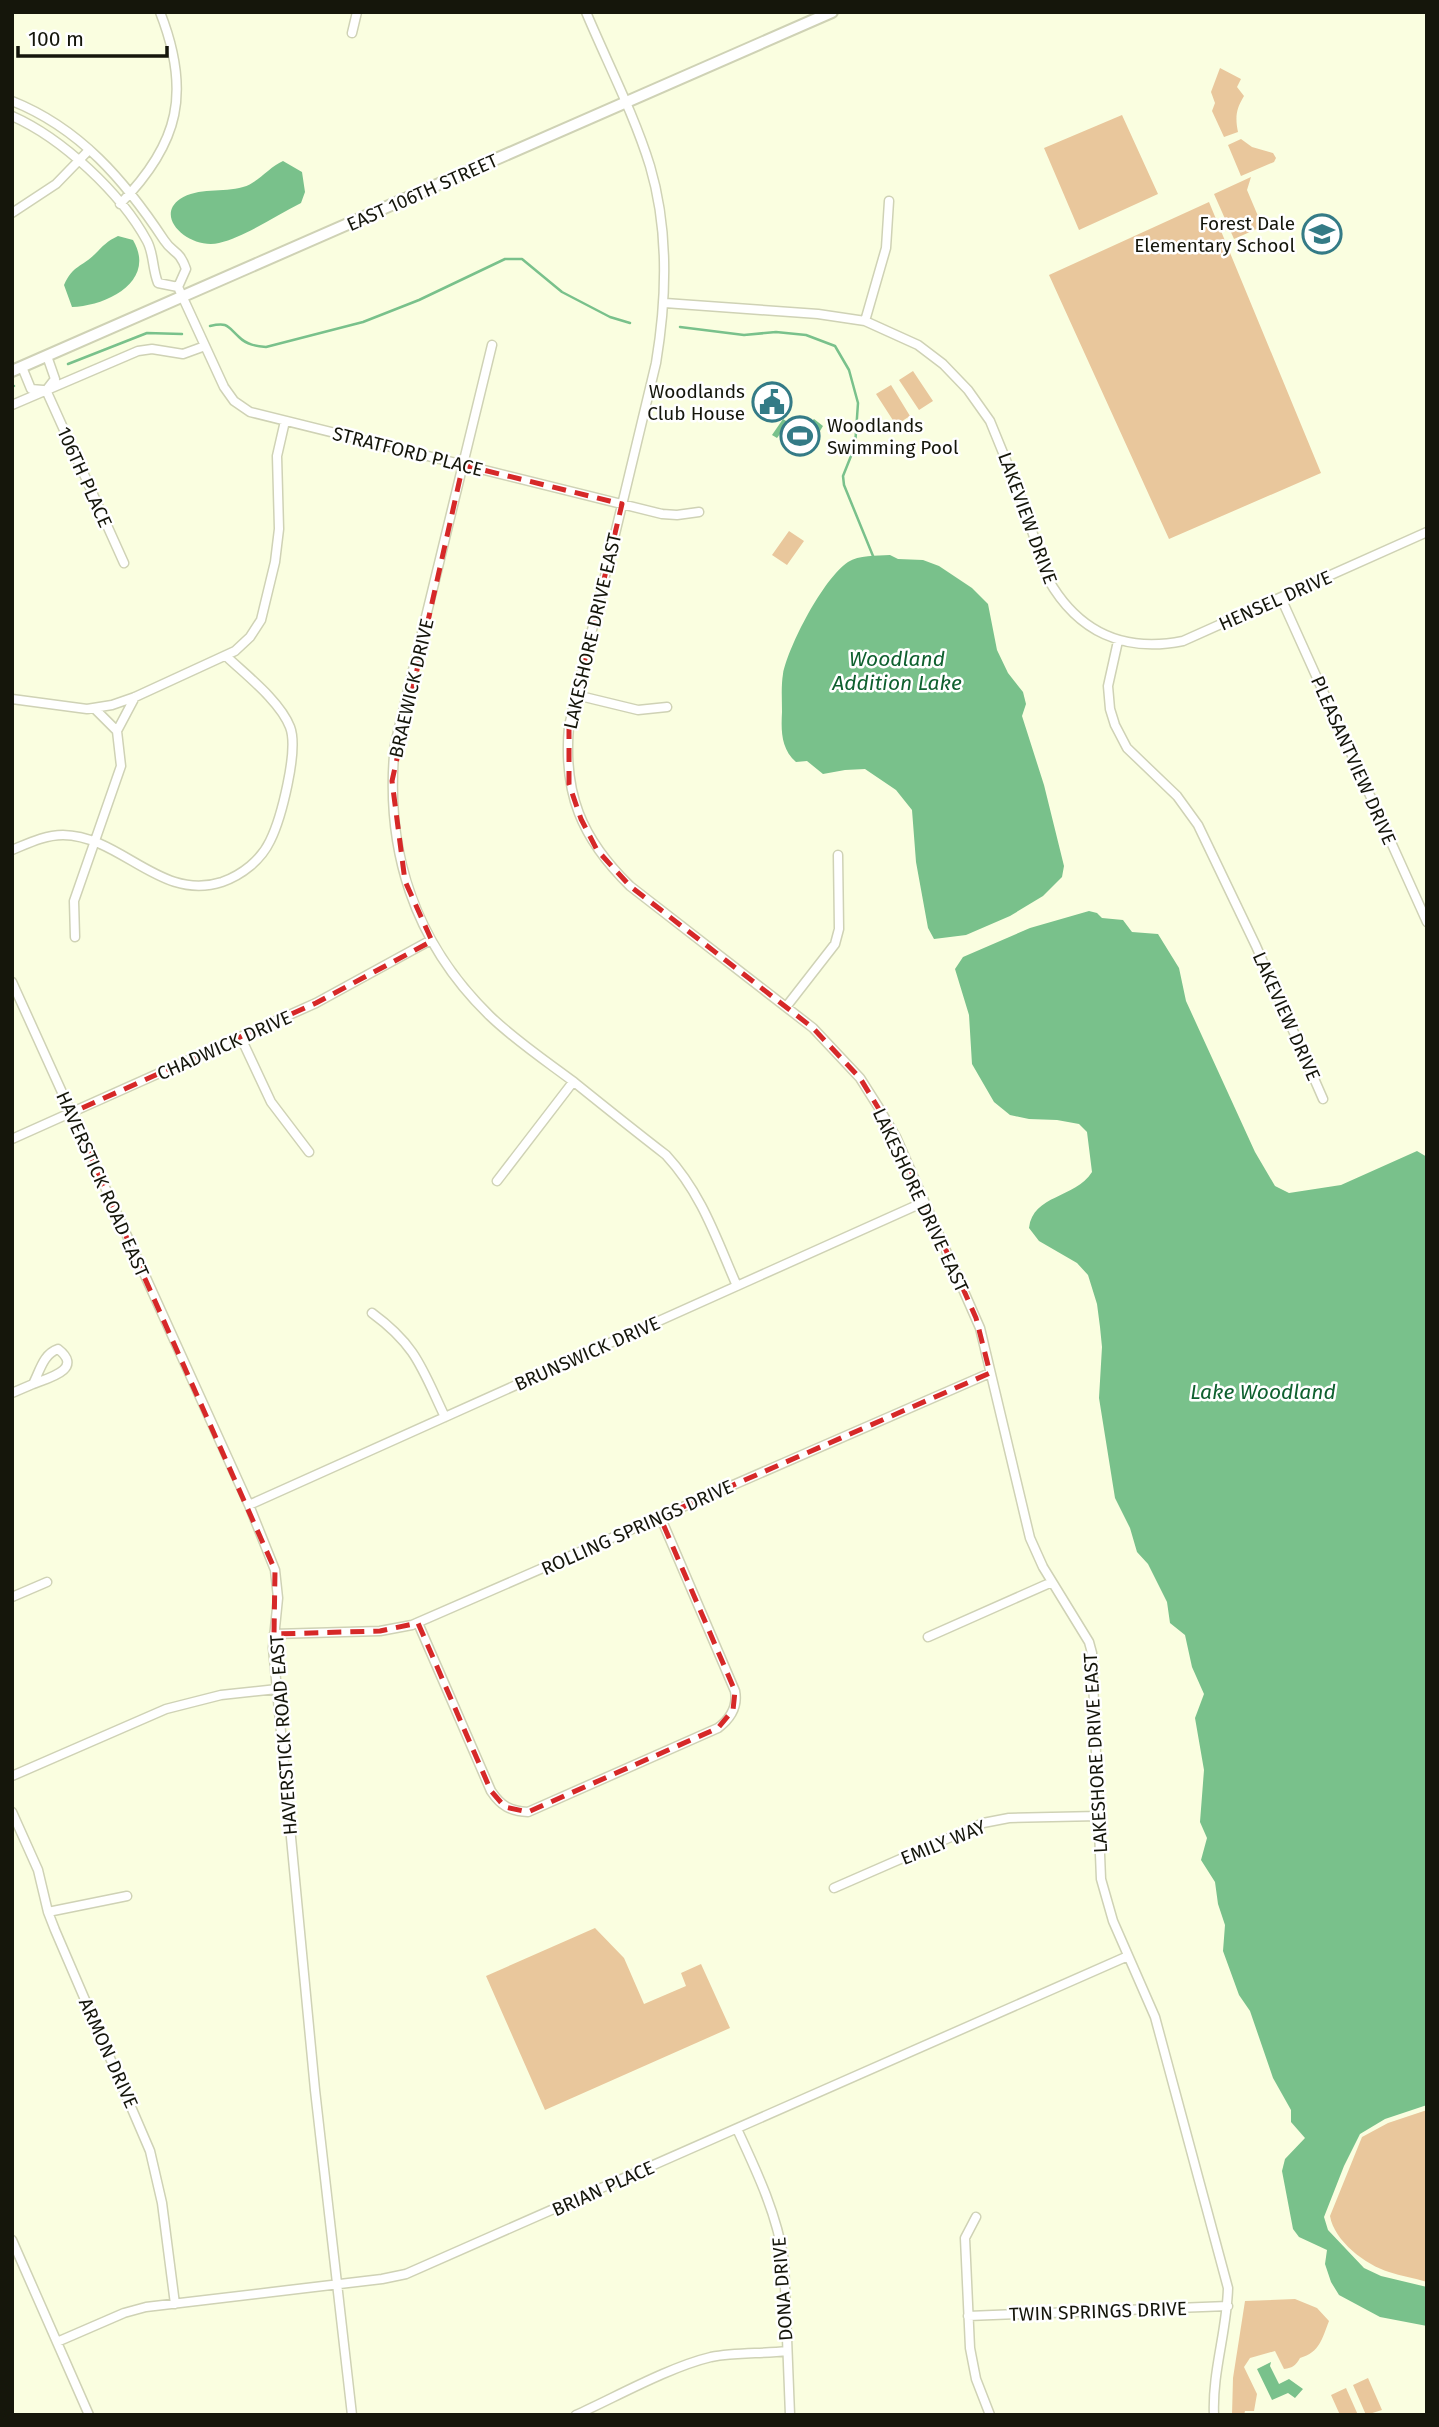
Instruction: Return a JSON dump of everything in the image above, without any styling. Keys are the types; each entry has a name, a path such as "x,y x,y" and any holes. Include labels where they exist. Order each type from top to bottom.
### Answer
{"street":[{"path":"120,204 156,159 165,143 175,109 177,66 160,12"},
{"path":"352,33 356,12"},
{"name":"LAKESHORE DRIVE EAST","path":"586,12 645,151 658,200 665,261 665,303 656,363 576,695 567,745 569,784 581,818 597,850 630,886 786,1007 835,1048 860,1078 896,1137 976,1318 1030,1538 1052,1582 1089,1642 1092,1653 1104,1894 1155,2017 1225,2272 1228,2306 1214,2388 1214,2415"},
{"name":"EAST 106TH STREET","path":"17,369 181,292 832,12"},
{"path":"12,101 49,118 89,150 131,192 168,246 182,258 186,269 181,292 158,283 152,270 148,243 120,204 78,161 50,138 12,116"},
{"path":"12,214 46,191 89,150"},
{"path":"865,321 886,247 889,201"},
{"name":"STRATFORD PLACE","path":"181,292 224,387 234,401 250,412 662,514 699,512"},
{"name":"LAKEVIEW DRIVE","path":"665,303 818,314 865,321 918,345 943,364 968,390 990,421 1002,449 1054,591 1085,624 1118,641 1108,687 1115,725 1127,748 1177,796 1198,825 1256,946 1323,1099"},
{"name":"BRAEWICK DRIVE","path":"492,345 395,744 391,781 394,822 405,881 431,940 452,972 490,1016 666,1156 683,1174 701,1201 737,1286"},
{"path":"12,405 138,351 152,349 183,354 205,346"},
{"name":"106TH PLACE","path":"46,390 55,379 47,356"},
{"name":"106TH PLACE","path":"17,369 31,389 46,390"},
{"name":"106TH PLACE","path":"46,390 124,564"},
{"path":"14,700 74,709 95,709 135,697 226,656 250,637 261,620 269,594 279,529 277,456 285,421"},
{"name":"HENSEL DRIVE","path":"1118,641 1141,645 1183,641 1427,532"},
{"name":"PLEASANTVIEW DRIVE","path":"1281,598 1427,922"},
{"path":"12,850 50,836 69,836 96,841 162,879 180,884 202,886 223,882 244,871 265,849 275,828 294,746 291,729 284,715 226,656"},
{"path":"576,695 638,710 667,707"},
{"path":"75,937 74,901 121,766 117,731 135,697"},
{"path":"95,709 117,731"},
{"path":"786,1007 835,944 839,929 838,855"},
{"name":"CHADWICK DRIVE","path":"12,1139 241,1038 340,991 431,940"},
{"name":"HAVERSTICK ROAD EAST","path":"12,982 249,1505 275,1570 278,1598 273,1648 336,2283 352,2415"},
{"path":"241,1038 271,1102 309,1152"},
{"path":"497,1181 573,1082"},
{"name":"BRUNSWICK DRIVE","path":"249,1505 924,1202"},
{"path":"372,1313 407,1343 418,1358 445,1417"},
{"path":"12,1393 61,1373 68,1361 65,1354 58,1349 50,1352 33,1384"},
{"name":"ROLLING SPRINGS DRIVE","path":"274,1633 380,1631 418,1623 990,1373"},
{"path":"418,1623 491,1791 505,1807 528,1812 680,1745 718,1728 733,1710 736,1698 660,1516"},
{"path":"12,1597 47,1582"},
{"path":"928,1637 1052,1582"},
{"path":"12,1776 166,1709 221,1695 277,1689"},
{"name":"ARMON DRIVE","path":"12,1812 38,1870 48,1912 150,2151 162,2203 174,2304"},
{"name":"EMILY WAY","path":"834,1888 983,1823 1009,1818 1099,1815"},
{"path":"48,1912 127,1896"},
{"name":"BRIAN PLACE","path":"57,2342 124,2313 146,2307 406,2274 1128,1956"},
{"name":"DONA DRIVE","path":"737,2129 777,2221 783,2261 790,2415"},
{"path":"976,2217 965,2238 971,2361 990,2415"},
{"path":"12,2240 89,2415"},
{"name":"TWIN SPRINGS DRIVE","path":"968,2316 1228,2306"},
{"path":"576,2415 688,2364 729,2354 787,2351"}],"highlighted area":[{"path":"463,465 622,504 569,726 569,784 581,819 597,850 630,886 813,1028 860,1078 896,1137 976,1318 990,1373 660,1517 735,1691 733,1710 718,1728 528,1812 505,1807 491,1791 418,1623 380,1631 274,1634 275,1570 71,1113 316,1003 432,941 405,881 392,781"}],"shaded area":[{"path":"1220,68 1241,79 1237,87 1244,96 1237,113 1238,132 1224,137 1212,111 1215,103 1211,92"},
{"path":"1122,115 1158,194 1079,230 1044,148"},
{"path":"1241,139 1252,147 1273,153 1276,158 1274,162 1241,176 1228,145"},
{"path":"1251,177 1247,190 1258,216 1256,221 1259,228 1234,239 1214,194"},
{"path":"1209,202 1321,473 1169,539 1049,275"},
{"path":"913,371 933,401 919,410 899,380"},
{"path":"891,385 910,416 896,425 876,394"},
{"path":"789,531 804,541 787,565 772,555"},
{"path":"595,1928 624,1958 644,2004 686,1986 681,1973 701,1964 730,2028 545,2110 486,1976"},
{"path":"1427,2110 1427,2282 1380,2269 1361,2258 1344,2243 1330,2216 1362,2137 1388,2123"},
{"path":"1295,2299 1317,2308 1329,2321 1319,2344 1287,2369 1284,2369 1275,2351 1250,2358 1244,2367 1257,2394 1254,2411 1245,2411 1244,2415 1232,2415 1233,2378 1245,2301"},
{"path":"1368,2378 1382,2410 1366,2415 1353,2385"},
{"path":"1346,2388 1358,2415 1340,2415 1331,2395"}],"water":[{"path":"283,161 302,172 305,192 301,203 250,231 219,243 197,242 179,231 173,223 173,207 187,195 243,187"},
{"path":"118,236 133,240 139,255 139,268 133,279 125,288 100,302 72,307 64,285 67,278"},
{"name":"Woodlands Swimming Pool","path":"783,419 802,431 814,419 823,426 808,451 780,434 777,438 772,435"},
{"name":"Woodland Addition Lake","path":"890,555 898,559 923,560 939,566 972,588 988,604 997,650 1008,673 1023,692 1026,704 1022,716 1044,785 1064,866 1062,877 1043,896 1010,916 966,935 934,939 928,928 916,862 912,810 896,790 865,769 823,774 807,761 796,762 787,751 783,739 783,674 808,614 828,583 848,562 862,557"},
{"name":"Lake Woodland","path":"1089,911 1102,918 1123,920 1132,932 1158,934 1179,968 1186,1001 1255,1152 1275,1186 1289,1193 1341,1185 1417,1151 1427,1157 1427,2105 1385,2119 1360,2134 1324,2217 1328,2230 1364,2268 1381,2276 1427,2287 1427,2326 1380,2317 1339,2295 1325,2264 1327,2250 1299,2237 1293,2229 1282,2171 1285,2159 1305,2138 1291,2122 1291,2110 1273,2078 1250,2011 1239,1995 1223,1951 1225,1925 1215,1882 1201,1860 1207,1838 1200,1822 1204,1770 1195,1718 1204,1694 1192,1667 1185,1635 1170,1623 1167,1602 1148,1564 1137,1552 1130,1528 1115,1498 1099,1398 1102,1347 1100,1327 1097,1304 1088,1275 1077,1263 1039,1241 1029,1228 1038,1209 1085,1181 1092,1172 1087,1132 1079,1124 1010,1115 994,1102 972,1064 969,1015 955,969 963,957 1030,928"},
{"path":"1271,2362 1270,2366 1279,2384 1289,2379 1303,2389 1295,2398 1288,2393 1272,2400 1257,2369"}],"waterway":[{"path":"210,326 227,326 245,342 266,347 363,322 419,300 505,259 522,259 562,292 610,317 630,323"},
{"path":"680,327 744,335 776,332 806,335 835,346 849,370 858,403 855,446 843,476 844,485 873,556"},
{"path":"68,364 147,333 182,334"}],"place":[{"name":"Forest Dale Elementary School","path":"1322,234"},
{"name":"Woodlands Club House","path":"772,402"},
{"name":"Woodlands Swimming Pool","path":"800,436"}]}
